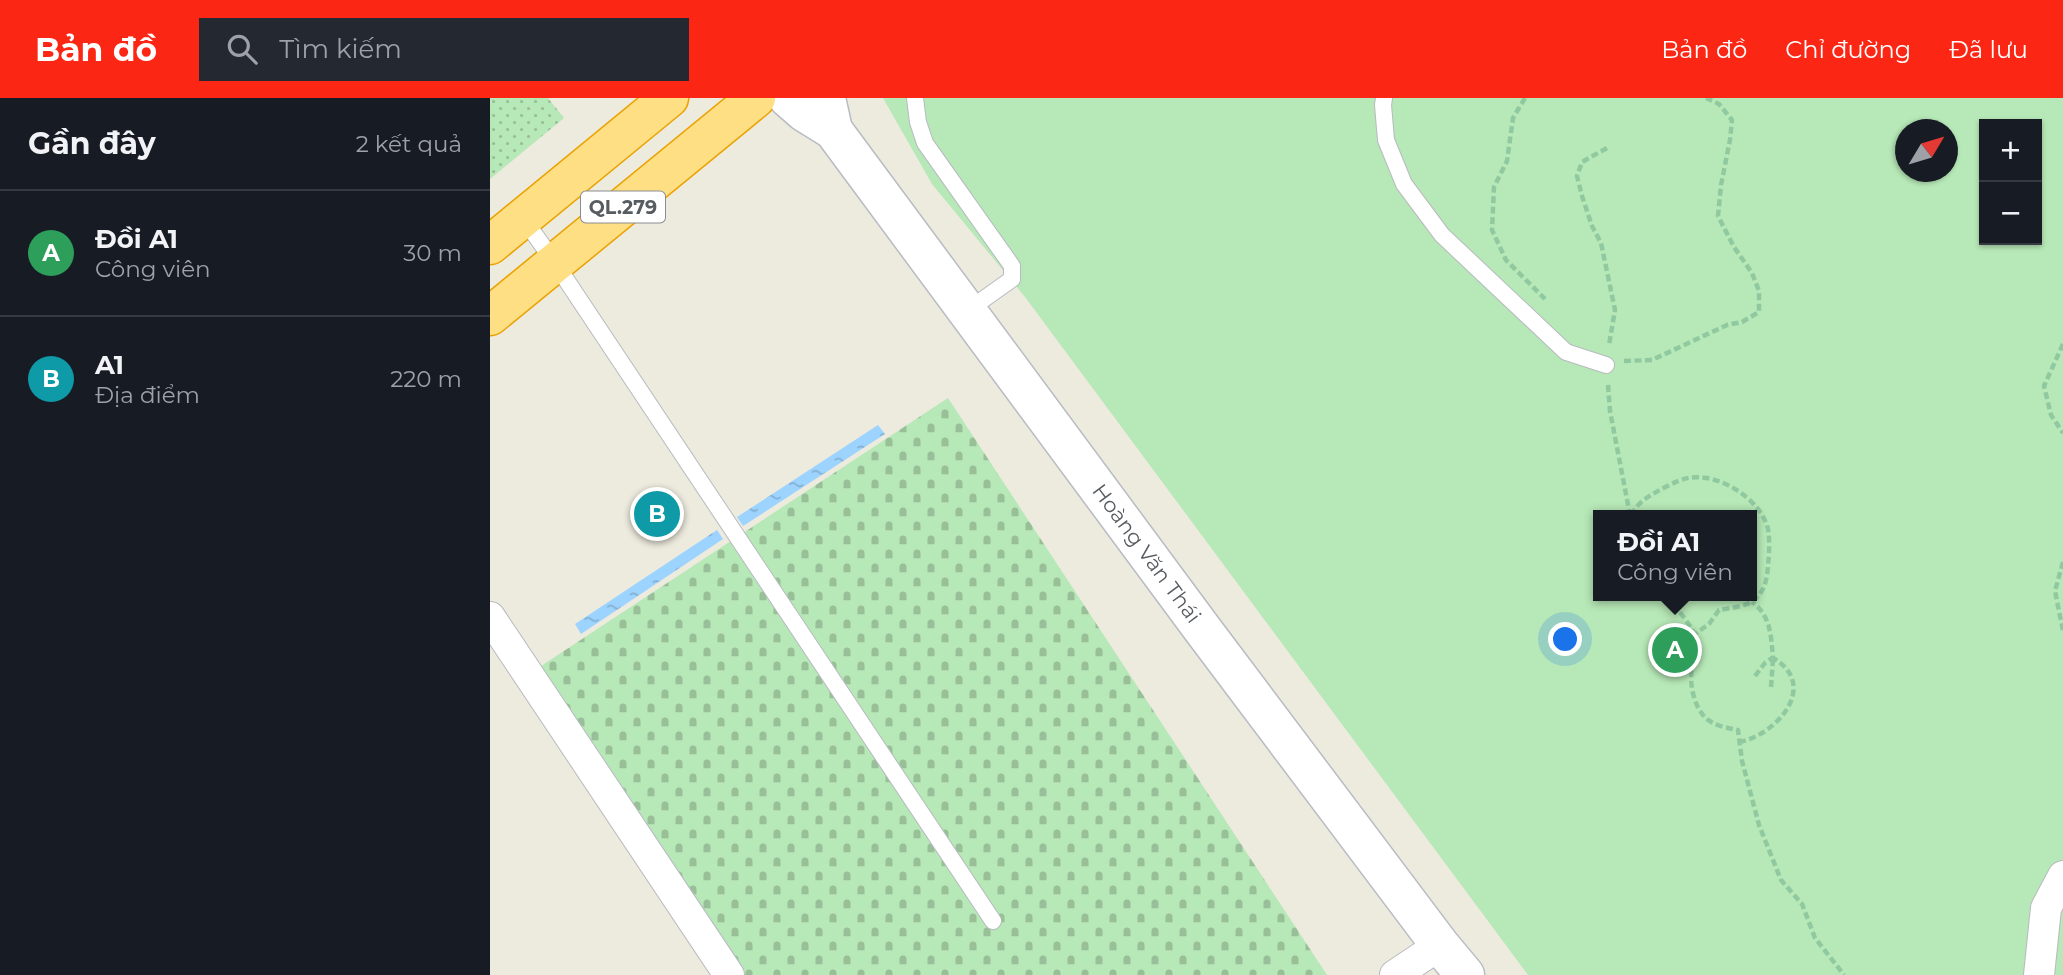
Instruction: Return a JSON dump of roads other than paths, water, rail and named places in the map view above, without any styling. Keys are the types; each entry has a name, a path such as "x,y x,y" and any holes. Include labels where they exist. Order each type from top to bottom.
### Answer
{"highway":[{"name":"QL.279","path":"490,245 669,98"},
{"name":"QL.279","path":"490,316 756,98"}],"street":[{"path":"788,98 804,112 829,114"},
{"name":"Hoàng Văn Thái","path":"829,114 967,311 1195,619 1465,975"},
{"path":"490,617 729,975"},
{"path":"2039,975 2046,908 2063,876"},
{"path":"1395,975 1440,945"}],"lane":[{"path":"915,98 918,122 925,143 1012,267 1012,279 967,311"},
{"path":"1384,98 1386,139 1390,150 1405,184 1441,235 1566,352 1606,365"},
{"path":"523,218 993,921"}],"water":[{"path":"878,425 885,434 743,526 737,517"},
{"path":"717,530 723,539 581,634 575,624"}],"place":[{"name":"A1","path":"657,514"},
{"name":"Đồi A1","path":"1675,650"}]}
